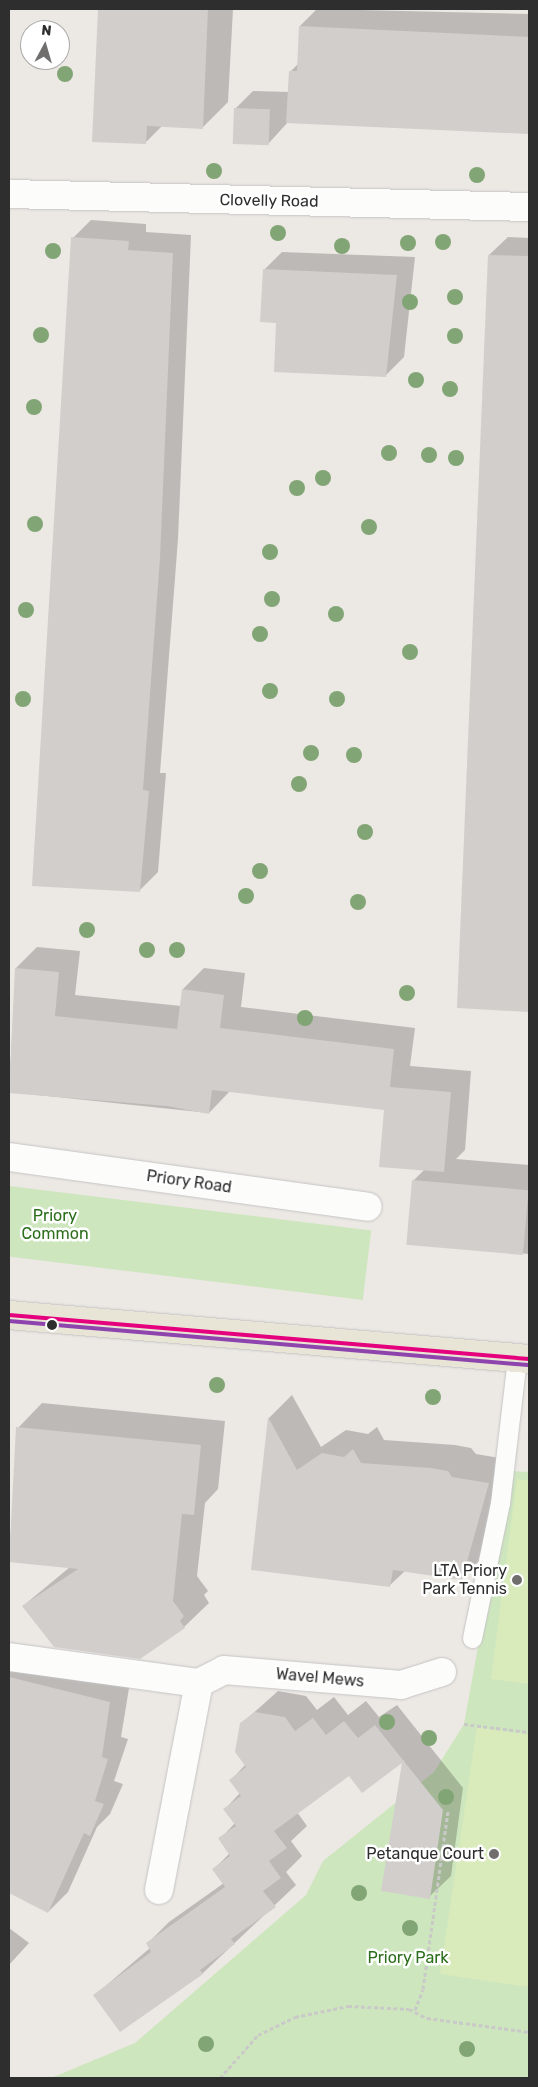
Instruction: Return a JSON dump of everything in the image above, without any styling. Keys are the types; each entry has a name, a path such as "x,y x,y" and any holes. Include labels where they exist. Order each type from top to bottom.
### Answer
{"main road":[{"path":"9,1315 523,1359"}],"street":[{"name":"Clovelly Road","path":"9,194 529,207"},
{"name":"Priory Road","path":"9,1156 368,1207"},
{"path":"9,1657 199,1683 159,1890"},
{"name":"Wavel Mews","path":"199,1683 224,1670 401,1685 442,1672"}],"lane":[{"path":"472,1638 500,1503 523,1359"}],"path":[{"path":"464,1724 529,1732"},
{"path":"415,2010 423,1989 448,1811"},
{"path":"220,2078 258,2035 295,2017 348,2006 415,2010 426,2018 529,2032"}],"green space":[{"name":"Priory Common","path":"9,1186 371,1230 363,1300 9,1257"},
{"name":"Priory Park","path":"510,1471 529,1472 529,2078 51,2078 135,2043 306,1895 323,1861 434,1772 464,1724"},
{"name":"LTA Priory Park Tennis","path":"517,1479 529,1481 529,1684 491,1679"},
{"name":"Petanque Court","path":"477,1727 529,1735 529,1987 440,1974"}],"building":[{"path":"98,9 208,9 203,129 147,126 146,144 92,142"},
{"path":"299,26 529,37 529,134 286,123 289,71 297,71"},
{"path":"234,108 270,109 269,145 233,144"},
{"path":"71,237 129,241 128,250 173,253 160,558 143,790 149,791 140,892 32,886"},
{"path":"488,255 529,256 529,1012 457,1008"},
{"path":"263,269 397,275 386,377 274,372 276,323 260,322"},
{"path":"15,968 59,972 55,1016 177,1029 182,989 224,995 220,1028 394,1049 390,1087 451,1092 444,1172 379,1167 384,1110 212,1090 209,1114 167,1106 9,1093"},
{"path":"412,1180 529,1190 523,1255 406,1245"},
{"path":"268,1417 297,1470 322,1453 344,1457 353,1449 361,1463 431,1468 448,1471 452,1477 489,1483 462,1580 393,1570 390,1587 251,1570"},
{"path":"16,1427 201,1445 194,1515 182,1514 173,1601 184,1616 180,1621 185,1628 140,1659 54,1647 22,1606 78,1569 9,1562"},
{"path":"9,1677 110,1702 102,1757 108,1759 95,1801 104,1804 90,1836 84,1833 48,1913 9,1893"},
{"path":"255,1712 285,1717 295,1731 313,1718 326,1735 344,1721 358,1738 375,1725 443,1810 430,1899 381,1891 402,1763 362,1793 349,1776 274,1831 287,1848 269,1861 281,1878 263,1891 276,1907 231,1939 235,1944 200,1970 203,1974 120,2032 93,1995 151,1952 146,1943 225,1887 212,1869 230,1856 218,1838 236,1826 223,1809 241,1796 229,1780 246,1767 235,1752 240,1723"}],"transit line":[{"path":"9,1315 529,1359"},
{"path":"9,1321 528,1365"}],"place":[{"name":"LTA Priory Park Tennis","path":"517,1580"},
{"name":"Petanque Court","path":"494,1854"}]}
